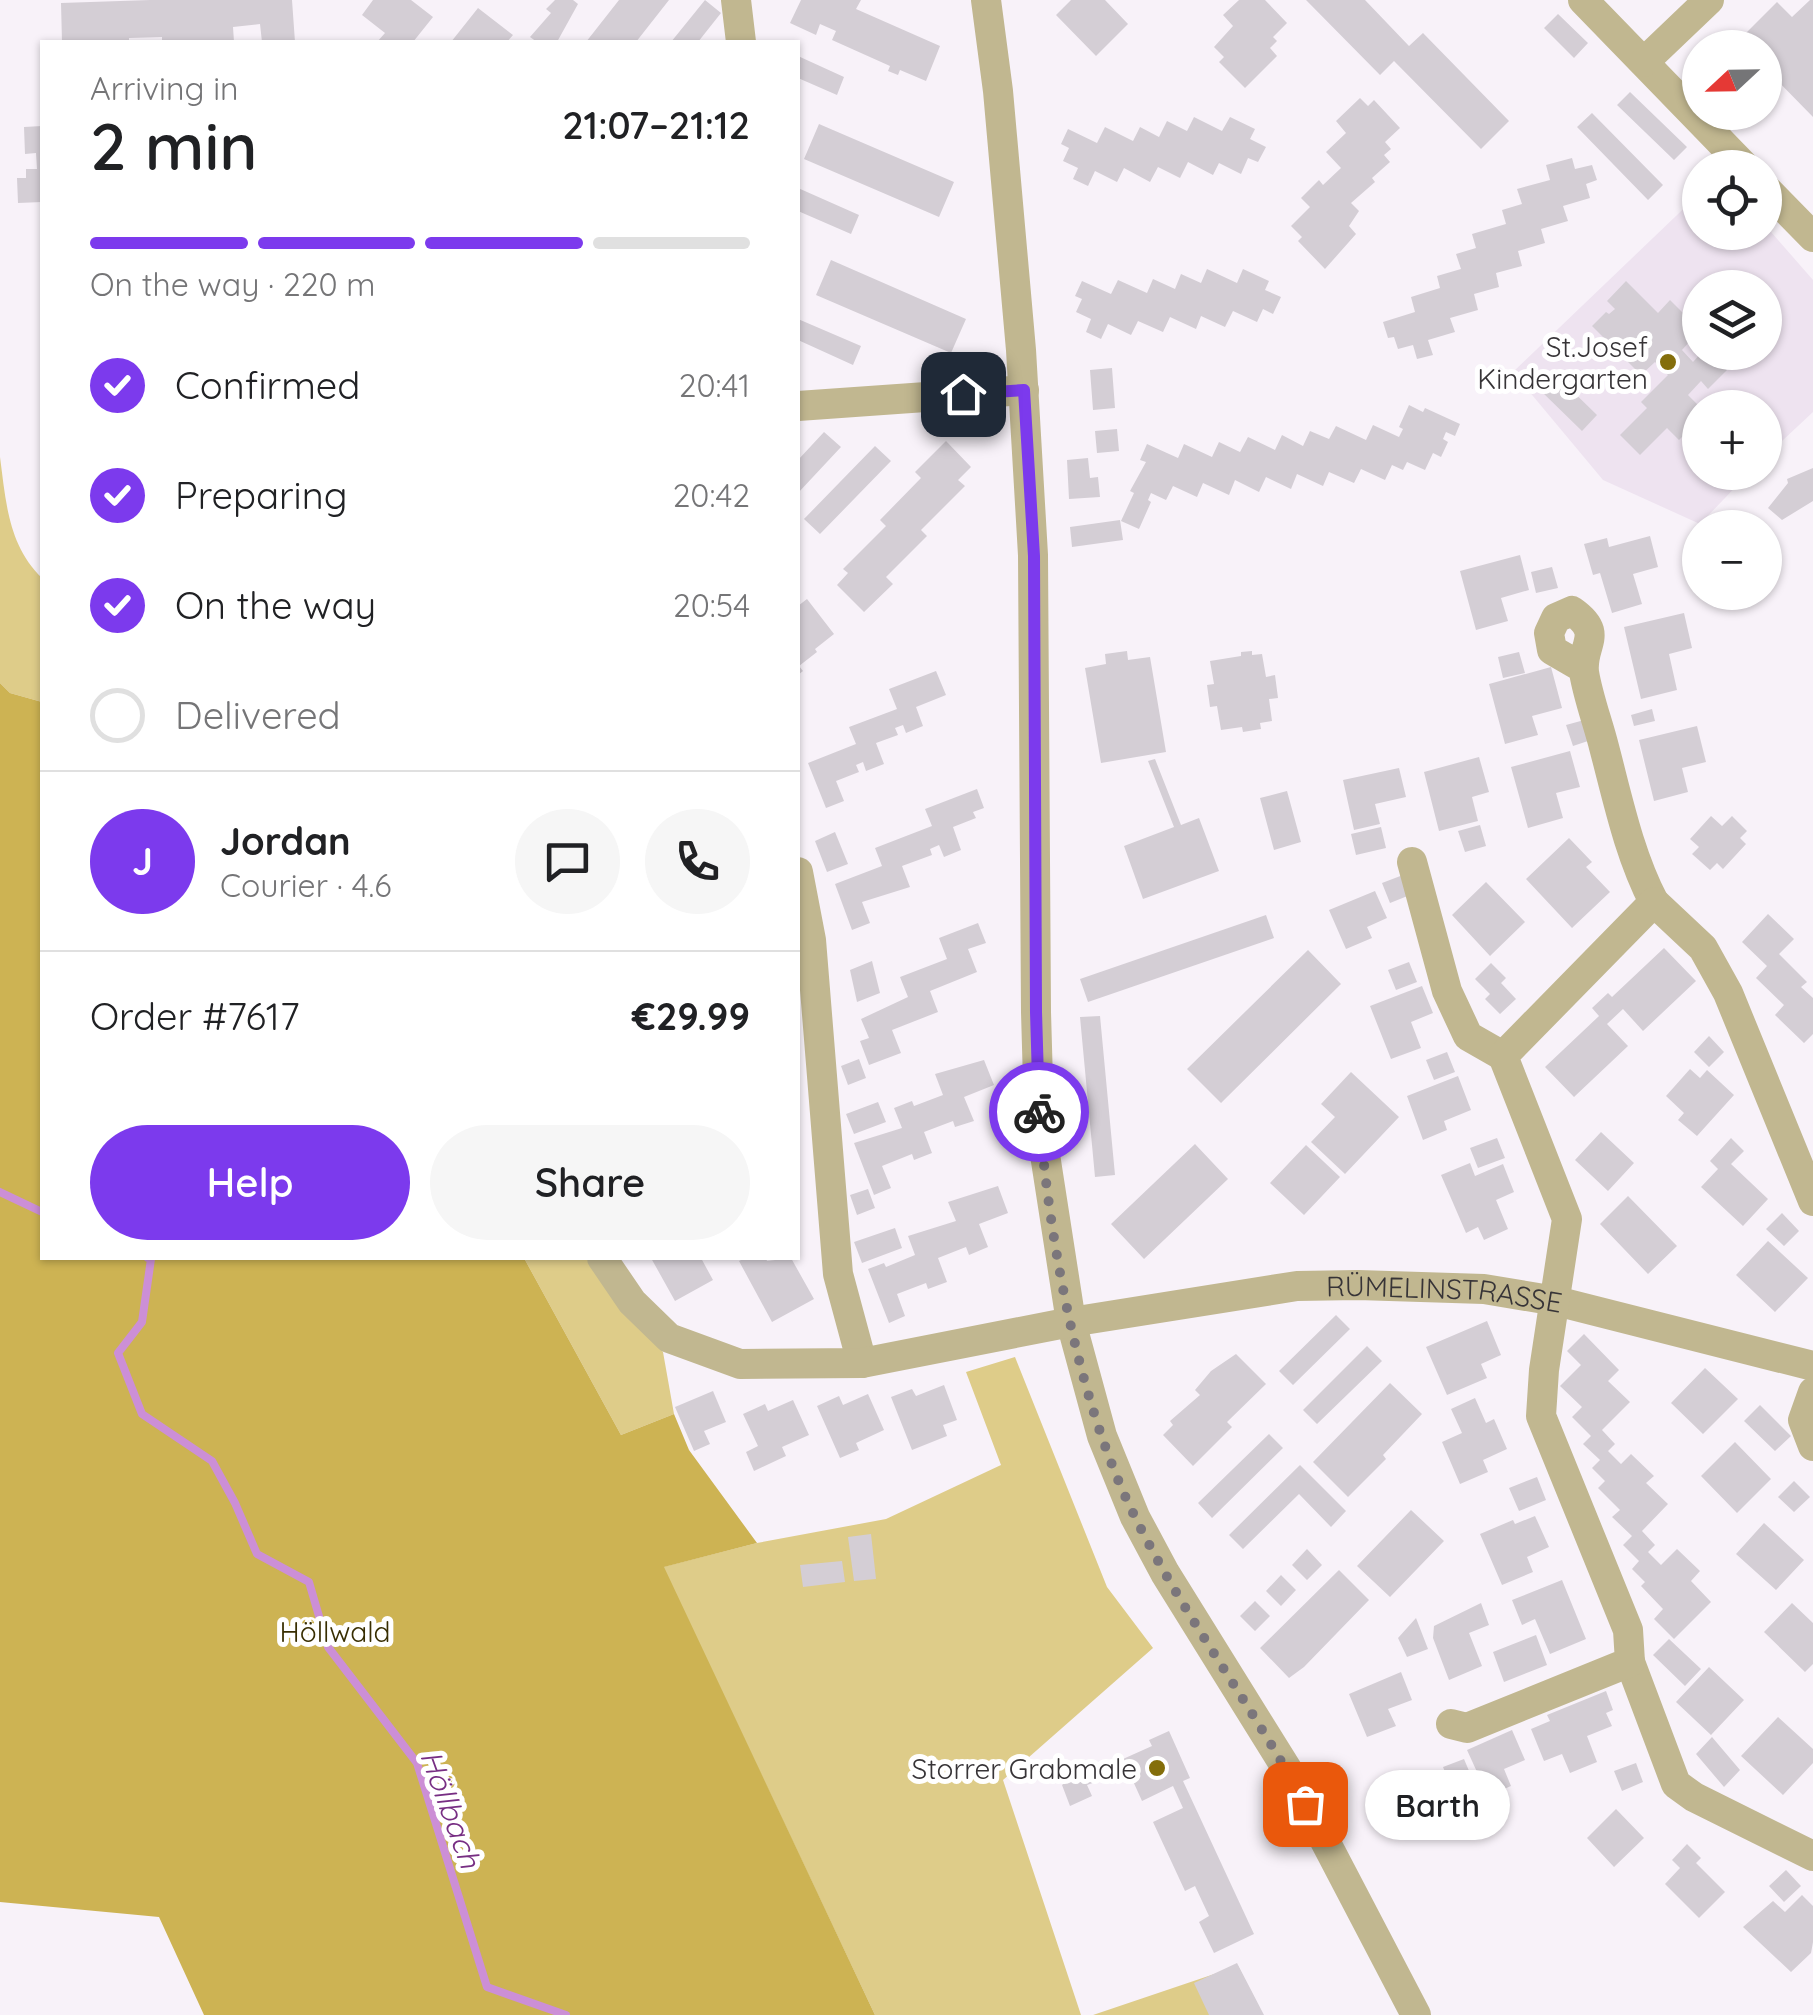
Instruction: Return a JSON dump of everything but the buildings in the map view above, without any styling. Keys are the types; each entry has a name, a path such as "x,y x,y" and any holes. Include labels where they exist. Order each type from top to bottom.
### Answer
{"street":[{"path":"736,0 740,40"},
{"path":"986,0 998,90 1024,390 1034,556 1039,1116 1071,1322 1102,1436 1135,1517 1290,1774 1415,2014"},
{"path":"1584,0 1729,150"},
{"path":"1644,62 1709,0"},
{"path":"1782,205 1813,237"},
{"path":"800,406 1024,390"},
{"path":"1584,668 1642,880 1654,902 1703,948 1728,994 1813,1201"},
{"path":"1412,862 1447,991 1468,1036 1503,1056 1567,1219 1544,1370 1541,1416 1628,1630 1630,1662 1676,1784 1694,1797 1813,1856"},
{"path":"800,882 811,940 838,1274 862,1363"},
{"path":"1503,1056 1654,902"},
{"name":"RÜMELINSTRASSE","path":"603,1260 632,1302 668,1338 740,1364 862,1363 1071,1322 1297,1286 1484,1290 1556,1301 1813,1366"},
{"path":"1813,1392 1804,1420 1813,1446"},
{"path":"1450,1724 1468,1728 1630,1662"}],"shaded area":[{"name":"St.Josef Kindergarten","path":"1682,210 1682,250 1782,250 1782,244 1813,280 1813,412 1782,441 1782,390 1682,390 1682,490 1733,490 1713,510 1682,510 1682,516 1603,480 1513,372"},
{"path":"0,457 15,537 40,576 40,701 10,693 0,683"},
{"path":"525,1260 588,1260 663,1352 674,1414 621,1435"},
{"path":"1015,1357 1107,1587 1153,1648 1003,1780 1081,2015 875,2015 663,1567 757,1543 886,1519 1001,1465 966,1372"},
{"path":"1238,1966 1263,2015 1093,2015"}],"green space":[{"name":"Höllwald","path":"0,683 10,693 40,701 40,1260 525,1260 621,1435 674,1414 689,1450 757,1543 664,1567 875,2015 204,2015 159,1917 0,1902"}],"waterway":[{"path":"0,1192 40,1211"},
{"name":"Höllbach","path":"151,1260 142,1322 118,1353 142,1414 212,1461 257,1554 309,1582 328,1647 417,1763 487,1987 566,2015"}],"way so far":[{"path":"1039,1112 1071,1322 1088,1392 1114,1470 1166,1574 1305,1804"}],"place":[{"name":"St.Josef Kindergarten","path":"1668,362"},
{"name":"Storrer Grabmale","path":"1157,1768"},
{"name":"Barth","path":"1305,1804"}],"route":[{"path":"963,394 1024,390 1034,556 1039,1112"}]}
